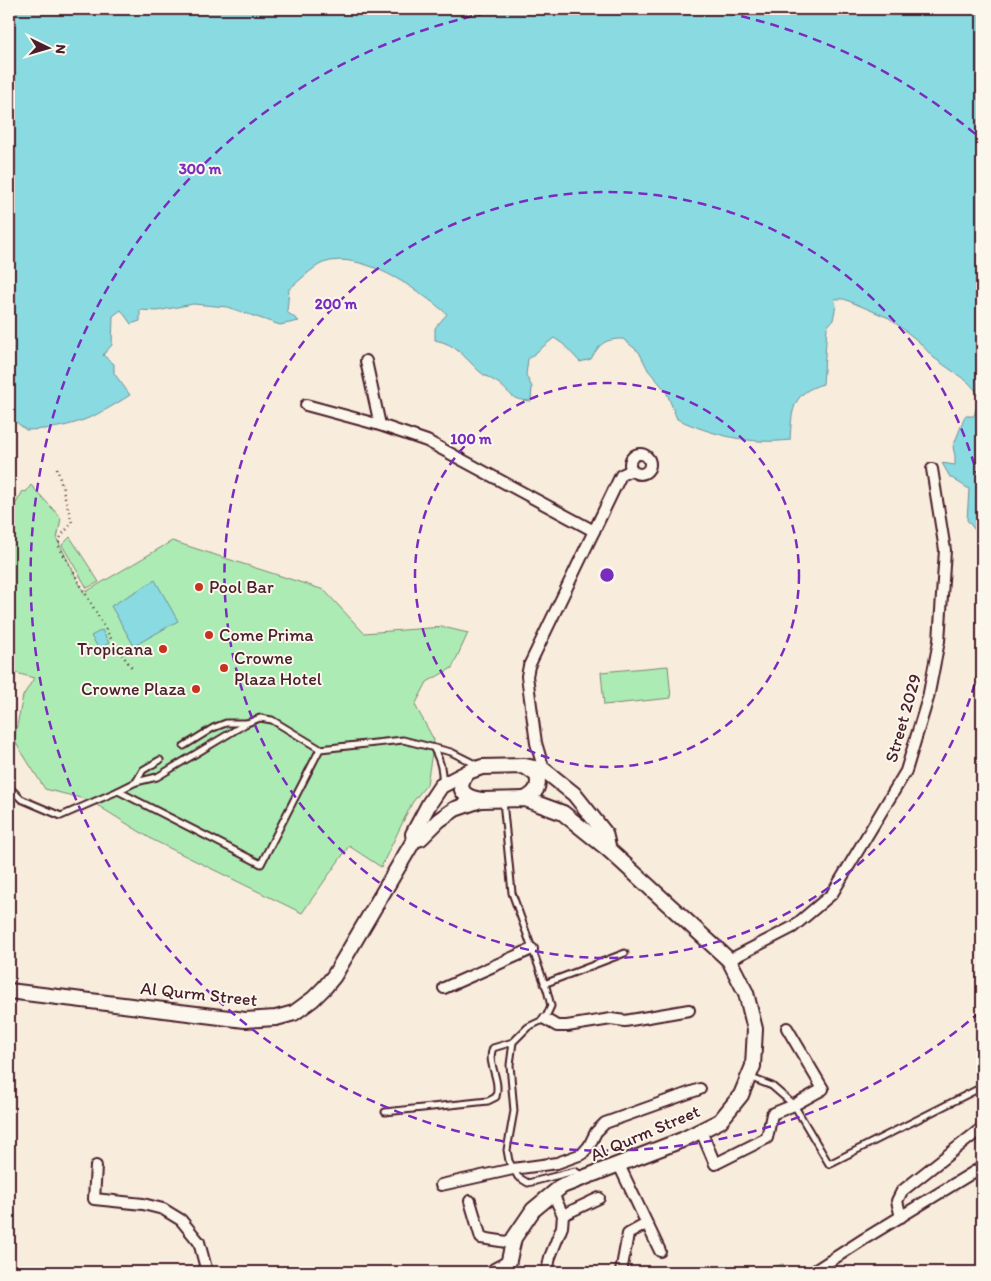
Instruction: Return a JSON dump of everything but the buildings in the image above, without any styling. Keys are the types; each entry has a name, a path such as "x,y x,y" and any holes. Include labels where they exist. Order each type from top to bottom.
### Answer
{"street":[{"path":"366,360 380,425"},
{"path":"306,405 380,425 427,441 594,531"},
{"name":"Street 2029","path":"729,960 793,928 832,894 906,771 928,698 939,642 945,550 932,468"},
{"path":"544,770 536,743 527,676 529,666 621,475 632,470"},
{"path":"524,766 537,775 538,781 538,787 534,794 526,799"},
{"name":"Al Qurm Street","path":"9,991 245,1020 276,1018 294,1013 313,999 334,976 414,840 413,834 441,786 482,767 524,766 544,770 574,794 605,834 610,850"},
{"path":"468,772 461,786 463,793 469,798 481,800"},
{"name":"Al Qurm Street","path":"414,840 421,838 455,809 481,800 526,799 563,813 610,850 729,960 746,993 755,1029 753,1066 741,1095 720,1121 682,1140 562,1186 533,1210 514,1238 509,1267"},
{"path":"444,988 532,949"},
{"path":"545,1019 557,1026 567,1026 611,1019 625,1020 689,1010"},
{"path":"701,1131 715,1164 767,1138 772,1114 794,1105 823,1089 787,1028"},
{"path":"441,1185 513,1169 557,1163 582,1154 589,1146 596,1132 605,1123 700,1089"},
{"path":"901,1217 898,1201 902,1191 982,1128"},
{"path":"618,1165 660,1251"},
{"path":"96,1166 94,1199 144,1204 163,1209 181,1220 199,1242 207,1272"},
{"path":"813,1272 982,1167"},
{"path":"547,1272 550,1257 562,1227 563,1216 553,1194"},
{"path":"563,1216 599,1198"},
{"path":"470,1201 481,1238 513,1243"},
{"path":"621,1272 628,1234 646,1224"},
{"path":"492,1272 494,1269 509,1267"}],"lane":[{"path":"9,787 21,799 62,816 136,782 157,777 247,723 260,718 272,720 320,749 403,740 434,750 451,752 482,767"},
{"path":"184,746 226,723 247,723"},
{"path":"118,791 261,864 320,749"},
{"path":"434,750 439,758 443,772 441,786"},
{"path":"136,782 143,770 160,760"},
{"path":"385,1112 488,1101 496,1097 498,1087 490,1055 494,1048 513,1042 528,1027 545,1019 551,1006 512,893 503,801"},
{"path":"544,984 625,953"},
{"path":"513,1042 510,1065 514,1111 507,1150 508,1161 518,1177 528,1183 575,1171 586,1177"},
{"path":"748,1077 772,1086 794,1105 829,1164 982,1087"}],"path":[{"path":"57,468 72,523 58,545 114,644 133,669"}],"green space":[{"path":"31,485 61,518 57,539 84,593 172,541 324,590 364,633 443,627 468,633 452,668 427,682 415,705 434,740 427,784 412,803 381,867 349,846 302,913 153,840 89,800 45,789 14,740 23,696 34,678 9,671 9,515 23,491 26,492"},
{"path":"70,537 99,582 87,588 62,545"},
{"path":"668,666 671,698 604,705 601,672"},
{"path":"783,1264 786,1272 756,1272"}],"water":[{"path":"9,9 982,9 982,539 967,520 969,489 950,477 942,463 955,465 953,447 965,416 974,416 980,395 968,382 934,358 918,341 889,318 844,299 834,299 836,305 833,320 827,327 823,384 805,392 795,404 790,440 746,440 704,430 677,419 666,391 648,370 639,352 623,339 607,341 597,349 591,359 580,362 563,344 554,338 528,359 526,375 532,387 531,401 515,398 498,383 481,373 454,348 435,340 435,328 447,314 435,304 389,274 354,262 338,260 319,265 289,289 287,312 299,321 280,325 227,307 193,304 157,311 140,310 140,321 131,324 121,310 113,316 112,345 103,355 114,364 114,373 130,395 92,416 68,425 26,430 16,422 9,421"},
{"path":"155,580 178,621 134,646 111,606"},
{"path":"102,630 109,643 99,649 91,636"}],"place":[{"name":"Pool Bar","path":"199,587"},
{"name":"Come Prima","path":"209,635"},
{"name":"Tropicana","path":"163,649"},
{"name":"Crowne Plaza Hotel","path":"224,668"},
{"name":"Crowne Plaza","path":"196,689"}]}
